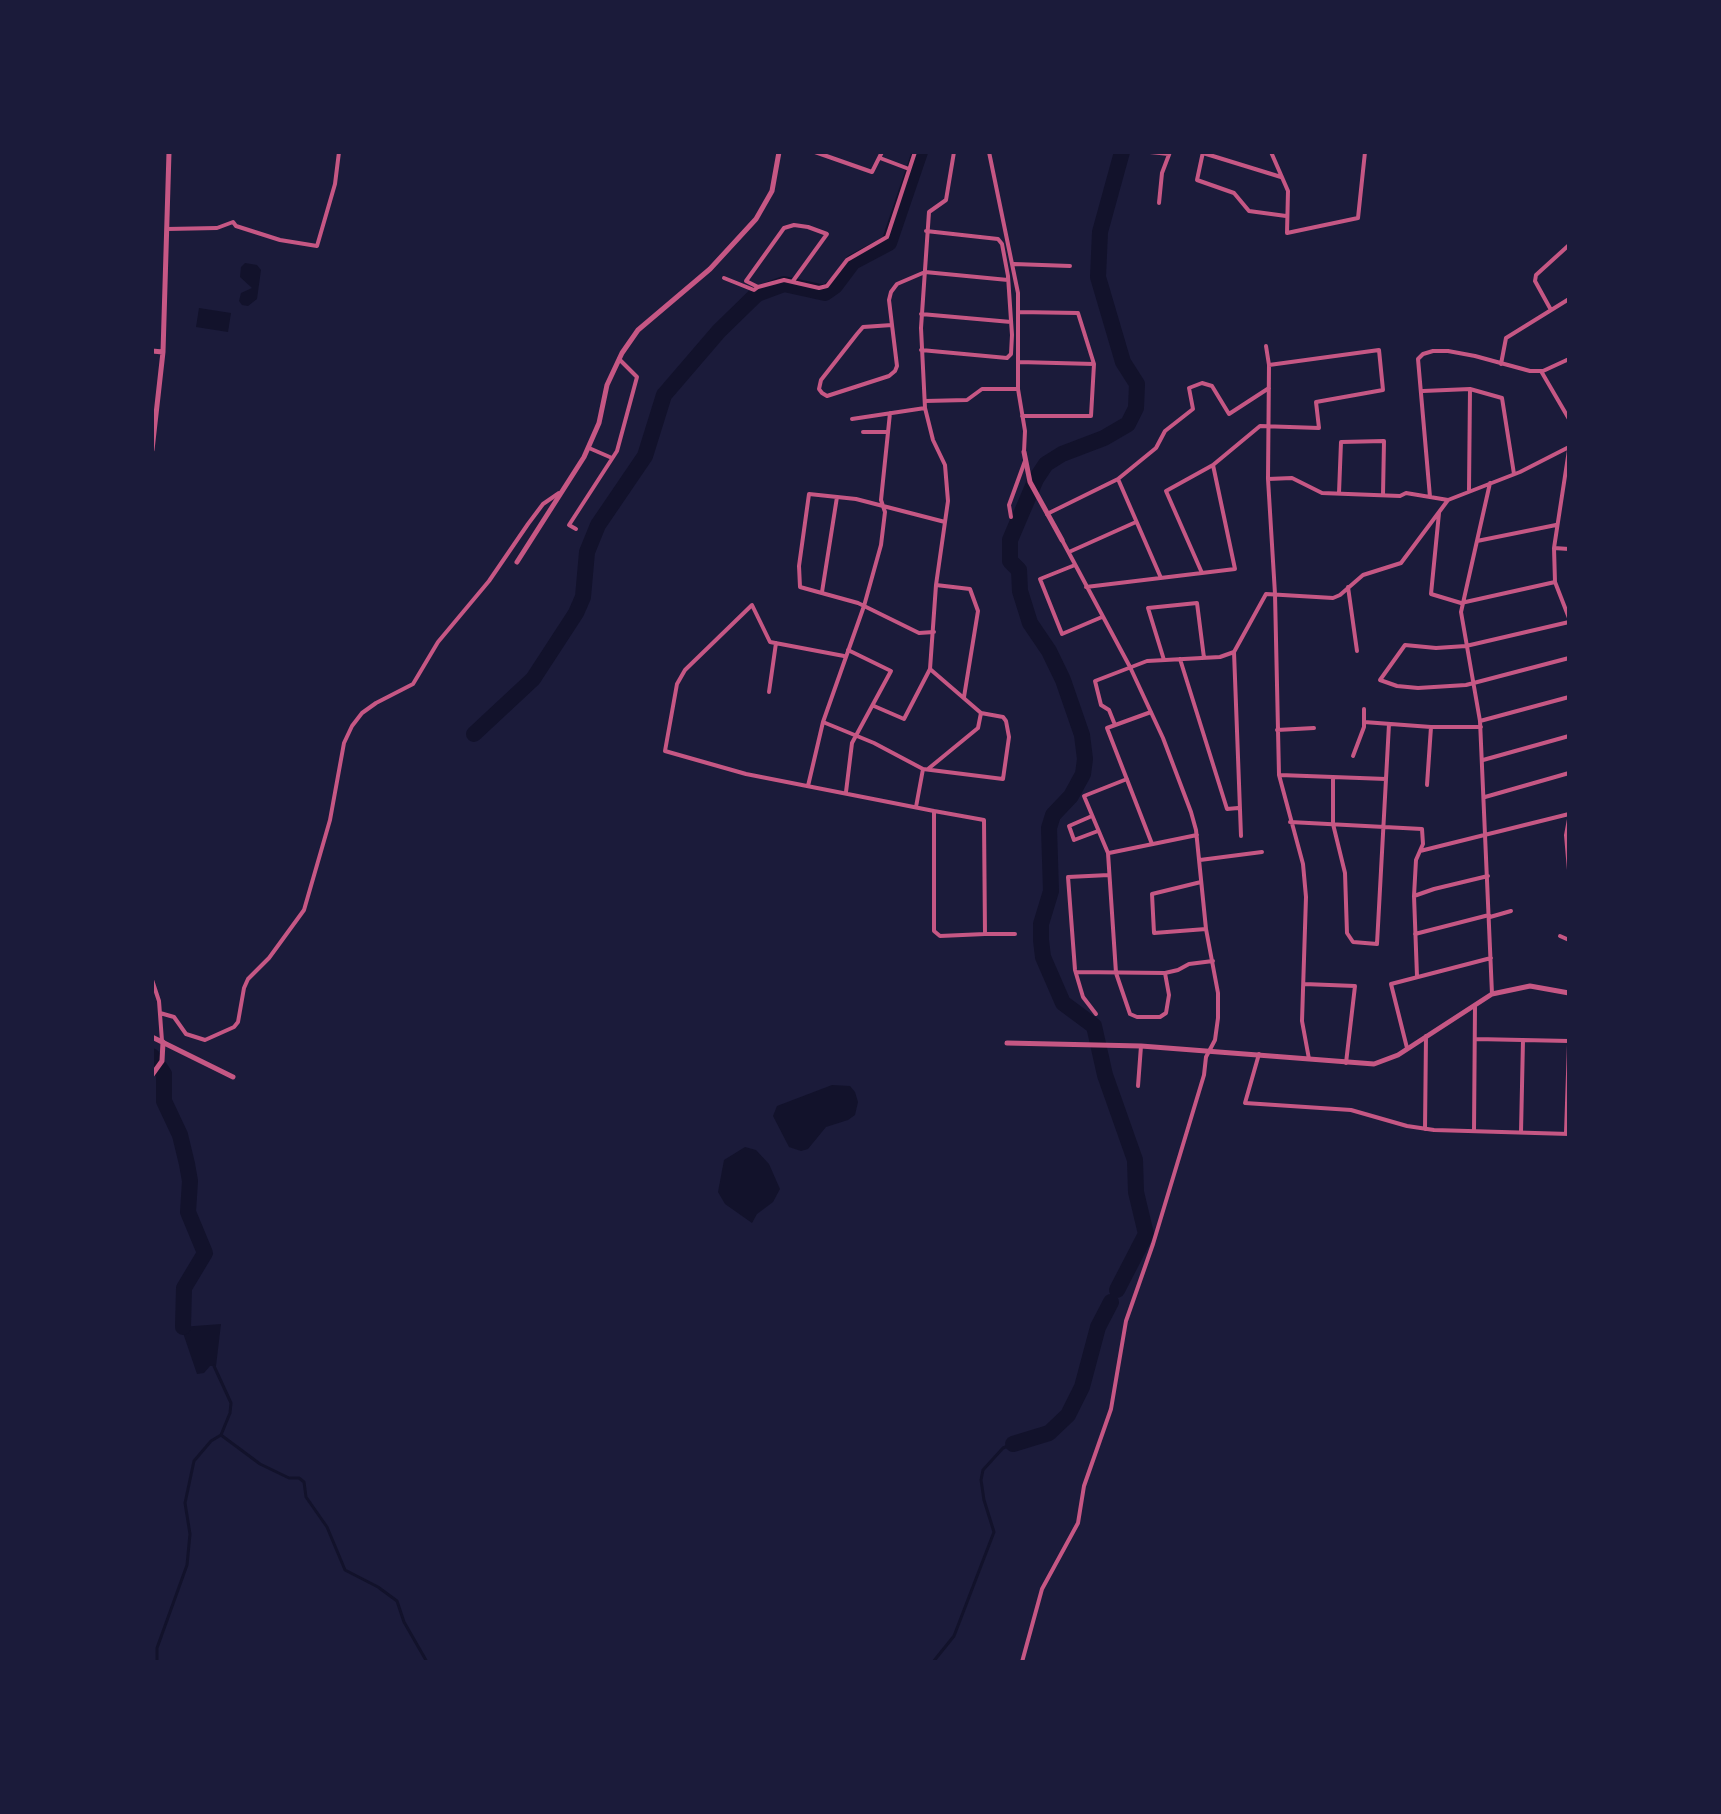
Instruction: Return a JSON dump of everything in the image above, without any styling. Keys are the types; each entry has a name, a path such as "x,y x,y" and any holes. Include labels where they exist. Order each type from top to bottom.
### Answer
{"street":[{"path":"152,450 163,352 169,152"},
{"path":"167,229 217,228 233,222 236,226 280,240 317,246 335,184 339,152"},
{"path":"517,562 588,447 599,423 607,385 619,359 638,330 710,269 756,219 772,191 779,152"},
{"path":"815,152 872,172 881,155 909,169"},
{"path":"724,278 754,290 772,282 793,281 819,288 827,286 847,260 887,237 915,152"},
{"path":"874,706 904,719 930,669 936,585 948,501 945,465 933,440 925,408 921,314 929,212 946,200 954,152"},
{"path":"989,152 1000,215 1014,264 1018,312 1018,389 1025,431 1027,475 1130,667 1191,812 1197,835 1206,929 1218,993 1215,1040 1153,1244 1126,1321 1111,1409 1084,1486 1078,1523 1042,1589 1022,1662"},
{"path":"1150,152 1169,153 1162,173 1159,203"},
{"path":"1271,152 1288,191 1287,233 1358,218 1365,152"},
{"path":"1282,177 1203,153 1197,180 1234,193 1249,211 1286,216"},
{"path":"758,287 746,281 784,228 794,225 827,234 793,281"},
{"path":"921,350 1007,358 1011,354 1012,322 1002,244 998,239 926,231"},
{"path":"1551,310 1535,281 1536,275 1569,245"},
{"path":"1014,264 1070,266"},
{"path":"892,325 863,327 821,380 819,389 822,393 827,396 889,376 895,371 892,325 889,300 897,284 925,272 1008,280"},
{"path":"1501,364 1506,338 1568,301"},
{"path":"1018,312 1078,313 1094,364 1091,416 1022,416"},
{"path":"921,314 1012,322"},
{"path":"1266,346 1269,365 1268,479 1275,594 1279,775 1303,864 1306,897 1302,1021 1309,1059"},
{"path":"1202,573 1166,491 1213,465 1260,426 1319,428 1316,402 1383,390 1379,350 1269,365"},
{"path":"152,351 163,352"},
{"path":"1430,497 1418,359 1423,354 1448,351 1530,371 1541,371 1569,359"},
{"path":"576,529 569,525 612,458 622,434 637,377 619,359"},
{"path":"1019,362 1094,364"},
{"path":"1541,371 1566,407 1569,419"},
{"path":"1047,514 1118,479 1156,448 1165,431 1193,409 1189,388 1202,383 1212,386 1229,414 1269,388"},
{"path":"925,401 967,400 982,389 1018,389"},
{"path":"1422,391 1470,389 1502,398 1514,474"},
{"path":"1469,491 1470,389"},
{"path":"852,419 925,408"},
{"path":"808,786 823,722 864,606 881,545 885,512 881,500 890,413"},
{"path":"863,432 888,432"},
{"path":"1339,493 1341,442 1384,441 1383,495"},
{"path":"588,447 612,458"},
{"path":"1241,836 1234,652 1260,601 1266,594 1333,598 1363,575 1401,563 1448,500 1569,449"},
{"path":"1569,449 1554,548 1555,582 1569,620 1466,646 1436,648 1405,645 1380,680 1418,688 1472,683 1569,658"},
{"path":"1011,517 1009,505 1025,461"},
{"path":"1086,587 1235,569 1213,465"},
{"path":"1268,479 1292,478 1322,493 1400,496 1406,493 1448,500"},
{"path":"1118,479 1161,578"},
{"path":"1490,483 1461,603 1483,760 1492,994"},
{"path":"160,1013 174,1017 186,1034 205,1040 216,1037 238,1022 248,979 269,958 304,910 330,820 344,743 352,726 362,713 376,703 413,684 438,642 489,581 543,504 564,489"},
{"path":"934,632 919,633 864,606 800,587 799,566 809,494 883,506 945,522"},
{"path":"822,592 837,497"},
{"path":"1439,513 1431,594 1461,603 1555,582"},
{"path":"1069,552 1136,522"},
{"path":"1477,541 1556,525"},
{"path":"1554,548 1569,549"},
{"path":"1075,565 1040,579 1062,634 1102,617"},
{"path":"936,585 970,589 978,611 964,697"},
{"path":"1348,587 1357,651"},
{"path":"1164,660 1148,608 1197,603 1204,658"},
{"path":"844,656 770,642 752,605 696,657 677,684 665,751 746,774 984,820 985,934"},
{"path":"769,692 776,643"},
{"path":"846,792 852,743 891,671 848,650"},
{"path":"1115,725 1109,710 1101,705 1095,681 1147,661 1220,657 1234,652"},
{"path":"1180,659 1227,809 1238,808"},
{"path":"823,722 925,769 1003,779 1009,729 1003,717 981,713 930,669"},
{"path":"1364,722 1431,727 1480,724 1569,697"},
{"path":"1353,756 1364,722 1364,709"},
{"path":"1151,712 1107,728 1152,844"},
{"path":"916,807 925,769 978,728 981,713"},
{"path":"1333,777 1333,824 1345,873 1347,933 1353,942 1377,944 1389,724"},
{"path":"1427,785 1431,727"},
{"path":"1277,730 1314,728"},
{"path":"1483,760 1569,736"},
{"path":"1485,797 1569,773"},
{"path":"1279,775 1386,779"},
{"path":"1127,779 1084,796 1108,853 1116,973 1130,1014 1160,1017 1166,1013 1169,995 1165,973"},
{"path":"934,811 934,931 940,936 1015,934"},
{"path":"1092,816 1069,826 1074,840 1098,831"},
{"path":"1420,851 1569,817 1566,835 1569,870"},
{"path":"1290,822 1422,829 1423,844 1416,860 1414,896 1417,976"},
{"path":"1108,853 1197,835"},
{"path":"1200,860 1262,852"},
{"path":"1096,1014 1083,997 1076,972 1068,877 1109,875"},
{"path":"1414,896 1488,876"},
{"path":"1202,882 1152,894 1154,933 1206,929"},
{"path":"1415,934 1511,911"},
{"path":"1560,936 1569,940"},
{"path":"1408,1049 1391,984 1491,958"},
{"path":"1076,972 1165,973 1189,964 1213,961"},
{"path":"152,980 160,1013 162,1041 162,1061 152,1075"},
{"path":"1304,984 1355,986 1346,1063"},
{"path":"1007,1043 1141,1046 1374,1064 1408,1049 1492,994 1530,986 1569,993"},
{"path":"1474,1004 1477,1009 1474,1131"},
{"path":"1425,1129 1426,1036"},
{"path":"152,1037 233,1077"},
{"path":"1259,1054 1245,1103 1351,1110 1425,1129 1568,1134 1569,1043 1476,1039"},
{"path":"1521,1132 1523,1040"},
{"path":"1138,1086 1141,1046"}],"shaded area":[{"path":"245,263 257,265 261,270 257,299 248,306 239,301 241,293 252,288 240,277 241,267"},
{"path":"199,308 231,313 228,332 196,327"},
{"path":"832,1085 850,1086 855,1092 858,1102 855,1115 826,1127 808,1149 801,1151 789,1147 773,1116 777,1106"},
{"path":"745,1147 756,1150 769,1164 780,1189 773,1202 757,1214 752,1223 725,1204 718,1192 724,1160"},
{"path":"221,1324 216,1366 197,1374 181,1327"}],"waterway":[{"path":"474,734 533,679 576,613 583,597 587,552 598,525 645,456 664,395 719,331 757,294 784,284 825,293 835,286 853,262 889,243 920,152"},
{"path":"1117,1290 1146,1234 1136,1192 1135,1160 1105,1075 1094,1026 1063,1003 1043,957 1041,940 1041,924 1051,891 1049,828 1053,815 1071,796 1083,774 1082,735 1063,680 1049,651 1030,623 1020,591 1019,570 1010,561 1010,540 1036,479 1046,464 1128,424 1136,408 1137,384 1123,362 1098,277 1100,232 1122,152"},
{"path":"152,1056 164,1074 164,1101 180,1135 190,1181 188,1212 205,1253 184,1288 183,1327"},
{"path":"1013,1444 1049,1433 1068,1415 1082,1387 1098,1327 1111,1302"},
{"path":"157,1662 157,1648 187,1565 190,1534 185,1503 194,1461 211,1441 221,1435 230,1413 231,1403 214,1366"},
{"path":"221,1435 260,1464 304,1482 306,1497 327,1527 345,1570 397,1601 404,1622 427,1662"},
{"path":"933,1662 954,1636 994,1532 984,1500 983,1470 1003,1448 1013,1444"}]}
